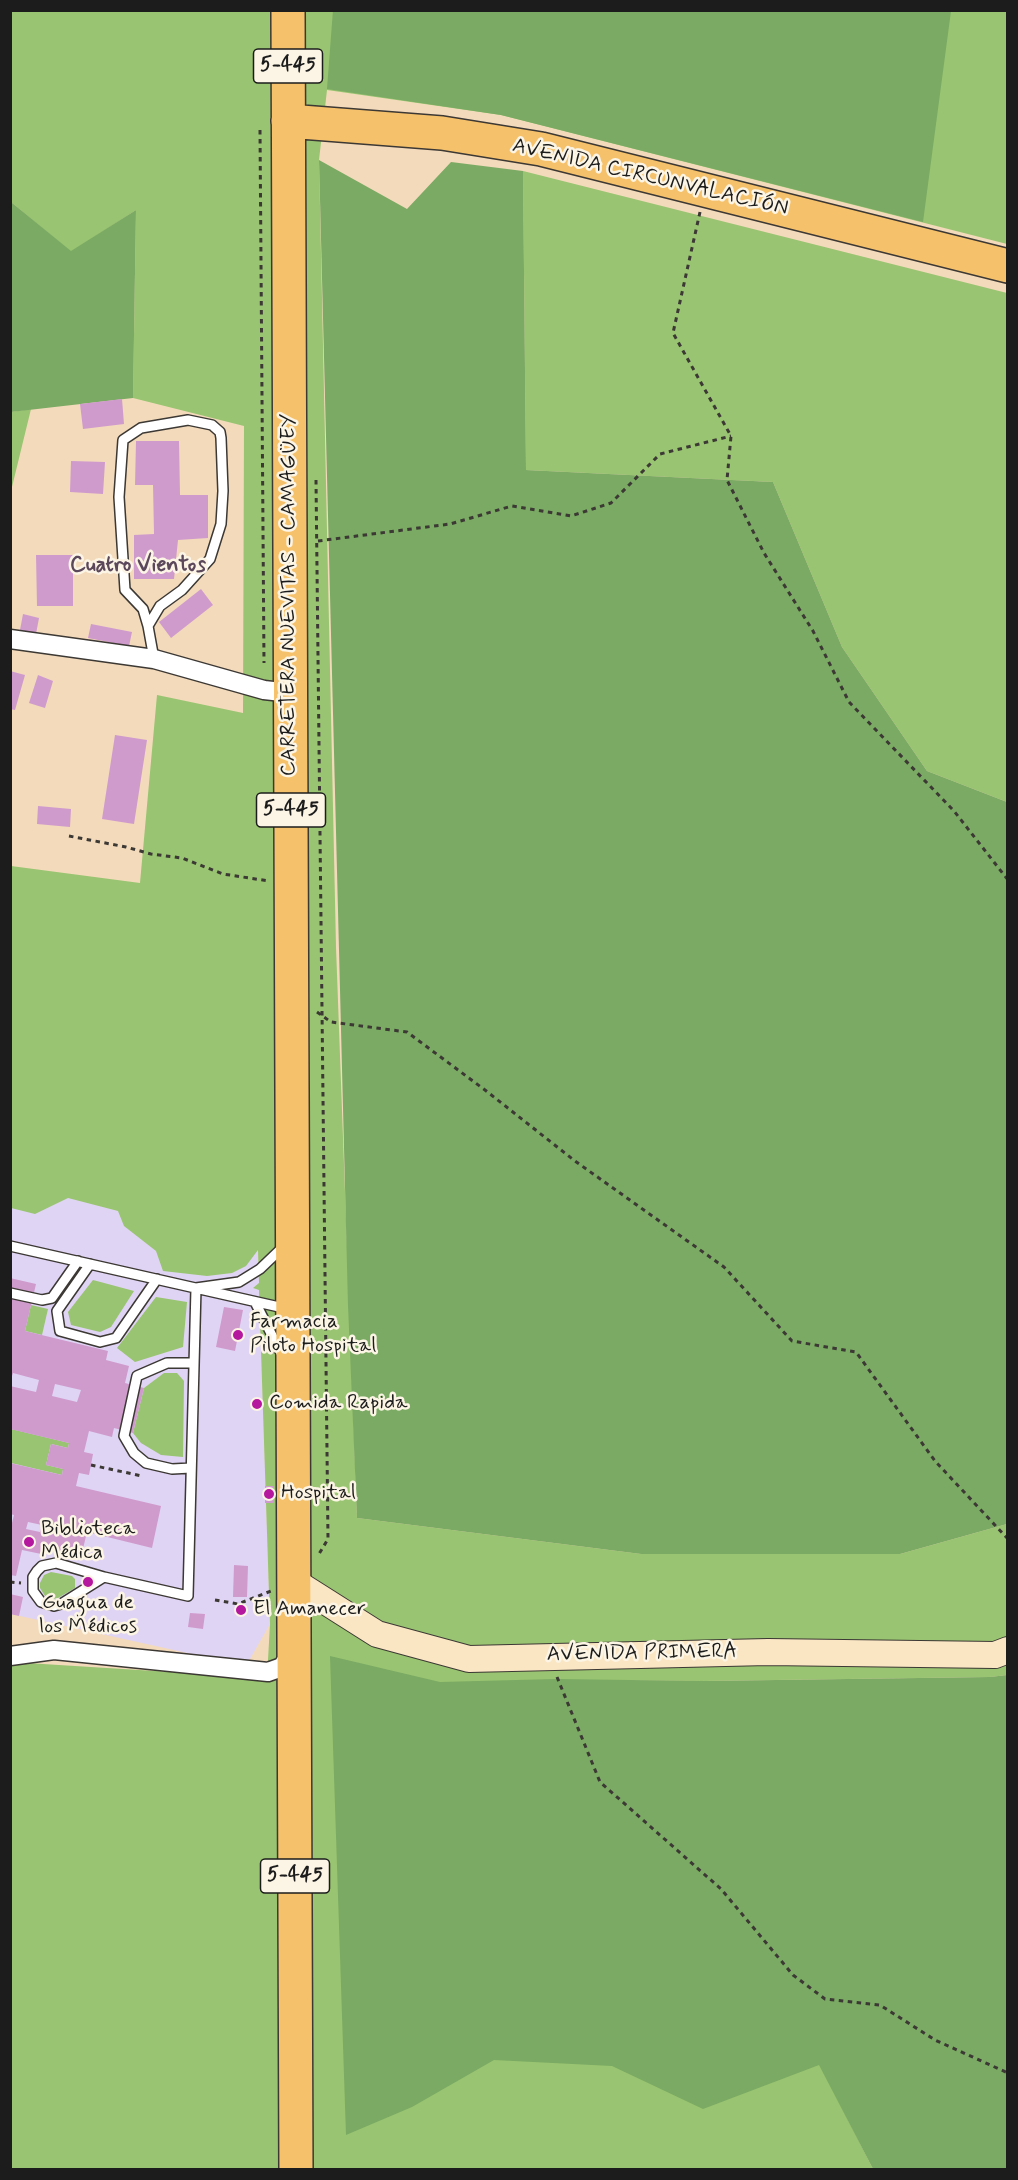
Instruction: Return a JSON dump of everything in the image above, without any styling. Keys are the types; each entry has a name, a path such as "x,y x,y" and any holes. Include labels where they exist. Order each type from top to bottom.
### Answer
{"highway":[{"name":"CARRETERA NUEVITAS - CAMAGÜEY","path":"288,10 288,121 304,543 291,693 293,1180 298,1227 293,1310 285,1363 295,1582 296,2169"},
{"name":"AVENIDA CIRCUNVALACIÓN","path":"288,121 442,133 541,149 1008,266"}],"main road":[{"name":"AVENIDA PRIMERA","path":"295,1582 377,1634 469,1659 768,1652 996,1655 1008,1650"}],"street":[{"path":"10,639 154,659 264,690 291,693"},
{"path":"10,1656 54,1650 268,1672 282,1667 294,1650"}],"lane":[{"path":"148,626 160,606 182,590 210,560 221,524 223,491 221,438 220,432 212,425 188,420 141,428 123,440 119,498 125,590 143,609 154,659"},
{"path":"196,1288 239,1282 260,1269 298,1227"},
{"path":"10,1246 293,1310"},
{"path":"10,1293 42,1300 52,1298 78,1261"},
{"path":"90,1264 57,1311 60,1331 100,1342 116,1338 157,1279"},
{"path":"104,1577 54,1606 41,1602 33,1591 33,1577 42,1566 56,1563 104,1577 188,1596 196,1288"},
{"path":"255,1302 285,1363"},
{"path":"191,1468 172,1469 146,1463 134,1453 124,1436 137,1376 166,1363 194,1363"},
{"path":"283,1533 295,1582"},
{"name":"CARRETERA NUEVITAS - CAMAGÜEY","path":"295,1582 305,1548"}],"path":[{"path":"705,190 673,333 731,436 727,480 764,553 813,631 849,702 954,811 1008,880"},
{"path":"304,543 450,524 512,506 571,516 611,503 660,454 731,436"},
{"path":"316,469 304,543 323,1016 328,1539 319,1555"},
{"path":"69,836 151,854 182,858 223,874 266,882 291,880"},
{"path":"292,994 331,1022 408,1032 575,1161 724,1267 792,1341 856,1352 935,1461 1008,1539"},
{"path":"215,1600 238,1604 295,1582"},
{"path":"549,1656 600,1782 721,1889 793,1976 825,1999 880,2005 935,2040 1008,2073"}],"shaded area":[{"path":"11,1055 258,1249 270,1624 246,1666 11,1614"}],"green space":[{"path":"333,10 951,11 923,222 501,115 327,89"},
{"path":"11,11 1007,11 1007,244 501,115 327,90 319,160 336,947 357,1518 641,1554 900,1554 1007,1524 1007,1675 705,1681 555,1680 820,2065 873,2169 11,2169 11,1662 267,1678 270,1624 259,1290 253,1288 259,1283 258,1250 246,1266 232,1273 207,1276 163,1271 156,1251 124,1226 118,1211 68,1198 35,1214 11,1208 11,866 140,883 157,695 243,713 244,426 133,398 136,210 71,252 11,202"},
{"path":"319,160 407,209 451,162 523,171 526,470 773,482 842,647 927,771 1007,802 1007,1524 900,1554 641,1554 357,1518 348,1305"},
{"path":"523,171 1007,293 1007,802 927,771 842,647 773,482 526,470"},
{"path":"11,202 71,251 136,210 133,398 11,412"},
{"path":"31,409 11,491 11,412"},
{"path":"93,1280 134,1291 111,1327 100,1332 71,1325 68,1312"},
{"path":"156,1297 187,1302 183,1347 135,1362 117,1348"},
{"path":"31,1305 48,1309 42,1335 25,1331"},
{"path":"164,1373 177,1373 184,1381 183,1457 161,1455 141,1443 133,1433 144,1388"},
{"path":"11,1429 69,1443 68,1448 51,1444 46,1465 63,1469 62,1475 11,1463"},
{"path":"51,1572 72,1576 75,1579 75,1588 58,1598 45,1596 40,1583 44,1575"},
{"path":"330,1656 440,1682 555,1679 705,1681 1007,1675 1007,2169 873,2169 819,2065 703,2109 612,2066 494,2060 412,2107 346,2135"}],"building":[{"path":"122,399 124,424 83,429 80,404"},
{"path":"136,441 179,441 180,495 208,495 208,538 178,540 174,579 134,579 134,535 154,534 153,485 135,485"},
{"path":"71,461 105,462 103,494 70,492"},
{"path":"36,555 73,555 73,606 37,606"},
{"path":"201,589 213,605 171,638 159,622"},
{"path":"23,614 39,618 36,634 20,630"},
{"path":"91,624 132,632 129,646 88,638"},
{"path":"10,671 25,675 15,710 10,709"},
{"path":"38,675 53,681 45,708 29,703"},
{"path":"115,735 147,740 134,824 102,819"},
{"path":"38,806 71,809 70,827 37,824"},
{"path":"10,1278 36,1284 25,1331 108,1351 106,1360 129,1366 125,1383 144,1388 133,1433 114,1428 112,1437 89,1431 84,1452 93,1454 89,1475 79,1473 76,1486 161,1506 152,1548 87,1532 81,1557 48,1549 46,1555 22,1550 16,1576 10,1575 10,1531 14,1515 10,1514 10,1463 62,1475 63,1469 46,1465 51,1444 68,1448 69,1443 10,1429 10,1386 36,1392 39,1380 13,1373 10,1382","holes":["55,1384 81,1390 77,1402 52,1396","28,1522 42,1525 40,1532 26,1529"]},
{"path":"224,1307 243,1310 235,1351 216,1347"},
{"name":"Hospital","path":"265,1486 273,1486 274,1503 265,1503"},
{"path":"234,1565 248,1566 247,1597 233,1597"},
{"path":"10,1594 23,1597 19,1616 10,1614"},
{"path":"190,1613 205,1614 203,1629 188,1627"}],"place":[{"name":"Farmacia Piloto Hospital","path":"238,1335"},
{"name":"Comida Rapida","path":"257,1404"},
{"name":"Hospital","path":"269,1494"},
{"name":"Biblioteca Médica","path":"29,1542"},
{"name":"Guagua de los Médicos","path":"88,1582"},
{"name":"El Amanecer","path":"241,1610"}],"district":[{"name":"Cuatro Vientos","path":"138,566"}]}
